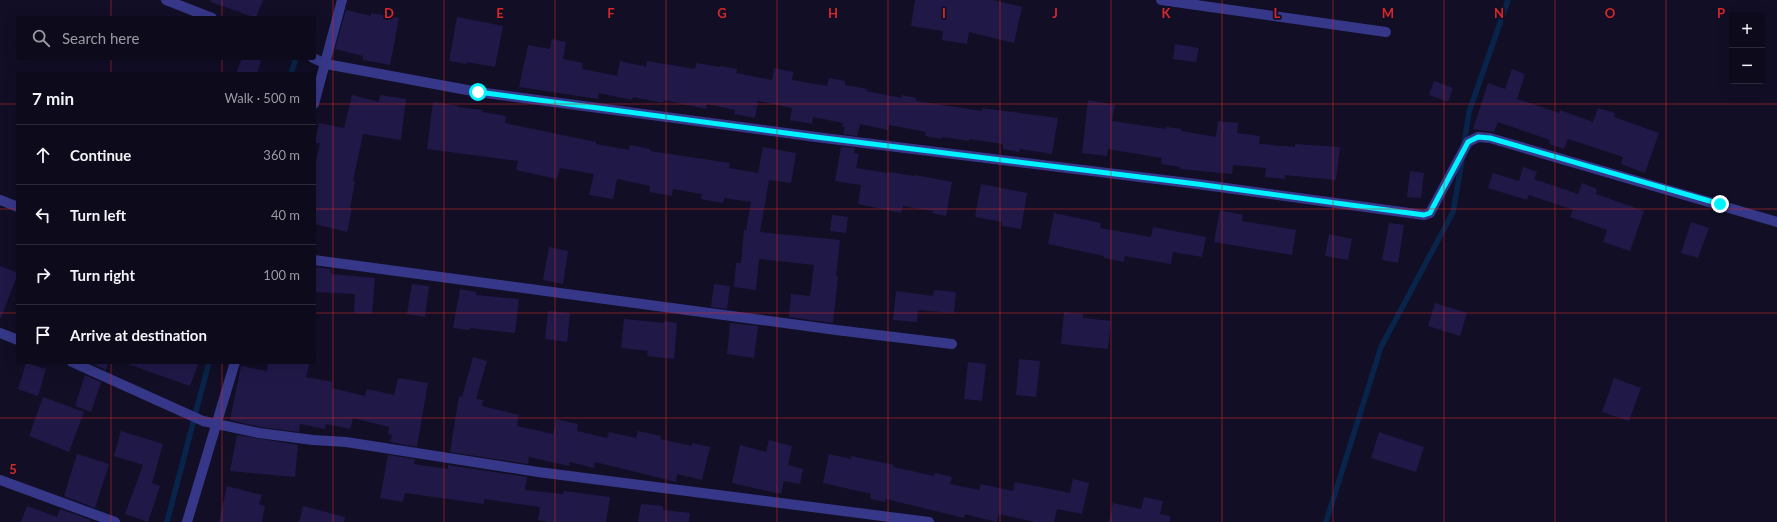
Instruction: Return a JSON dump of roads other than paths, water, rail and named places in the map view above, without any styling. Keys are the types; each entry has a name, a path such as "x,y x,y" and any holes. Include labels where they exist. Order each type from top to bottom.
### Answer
{"street":[{"path":"166,0 207,16"},
{"path":"316,97 342,0"},
{"path":"1161,0 1386,32"},
{"path":"316,59 326,64 493,94 808,136 1197,184 1424,215 1430,213 1468,142 1478,137 1490,138 1777,222"},
{"path":"0,200 16,206"},
{"path":"316,260 836,330 952,344"},
{"path":"0,333 16,339"},
{"path":"76,364 203,421 259,433 353,443 538,472 929,522"},
{"path":"187,522 234,364"},
{"path":"0,480 115,522"}],"waterway":[{"path":"1464,145 1469,112 1508,0"},
{"path":"292,72 295,60"},
{"path":"1326,522 1381,347 1453,212 1462,160"},
{"path":"167,522 208,364"}]}
